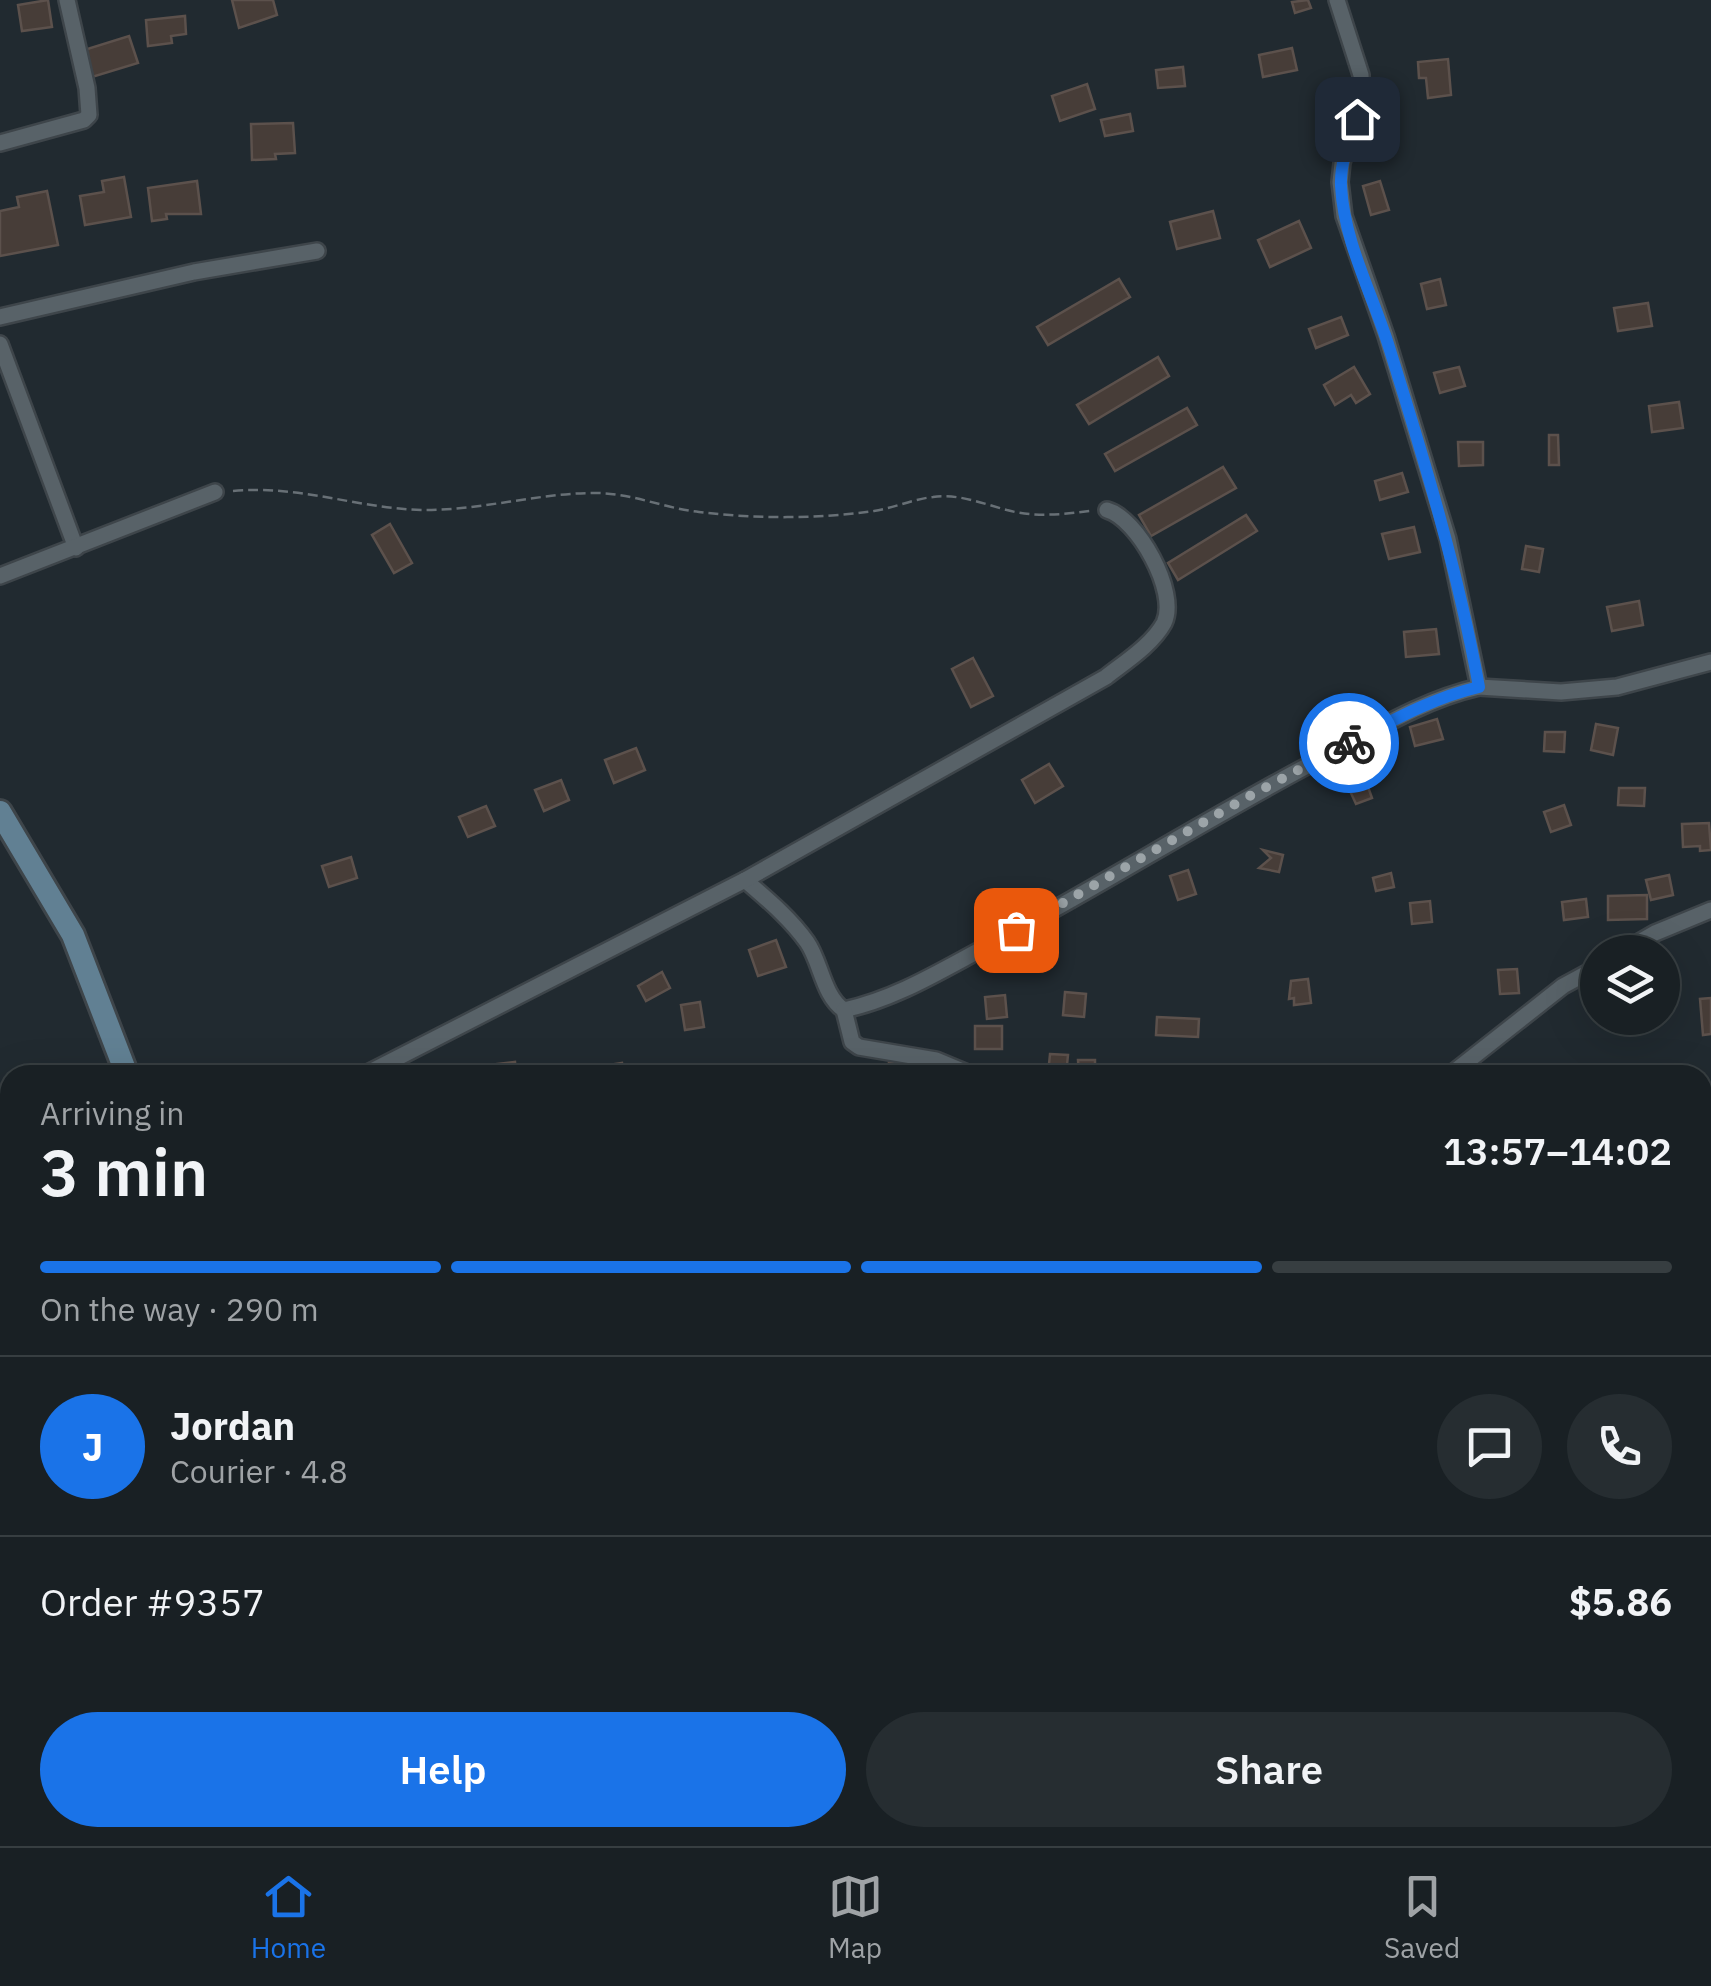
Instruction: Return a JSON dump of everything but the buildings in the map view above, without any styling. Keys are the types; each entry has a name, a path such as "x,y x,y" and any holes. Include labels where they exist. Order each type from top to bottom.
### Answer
{"main road":[{"path":"0,812 73,935 123,1065"}],"street":[{"path":"0,143 84,120 89,115 88,88 67,0"},
{"path":"1337,0 1361,75 1362,96 1342,163 1344,216 1386,336 1448,539 1479,687"},
{"path":"0,317 194,272 317,251"},
{"path":"0,344 76,548"},
{"path":"0,576 215,492"},
{"path":"384,1065 746,880 1106,677 1145,645 1166,620 1166,593 1152,555 1118,513 1107,510"},
{"path":"844,1010 898,994 1244,799 1414,709 1451,694 1479,687 1560,692 1617,687 1711,662"},
{"path":"746,880 778,908 808,944 834,1003 844,1010 852,1042 859,1047 948,1065"},
{"path":"1652,935 1711,910"},
{"path":"1463,1065 1580,977"}],"path":[{"path":"215,492 298,490 386,507 425,510 591,493 620,494 672,508 733,514 840,515 876,511 934,496 1054,516 1107,510"}],"way so far":[{"path":"1016,930 1349,743"}],"route":[{"path":"1349,743 1414,709 1479,687 1448,539 1386,336 1344,216 1342,163 1357,119"}]}
